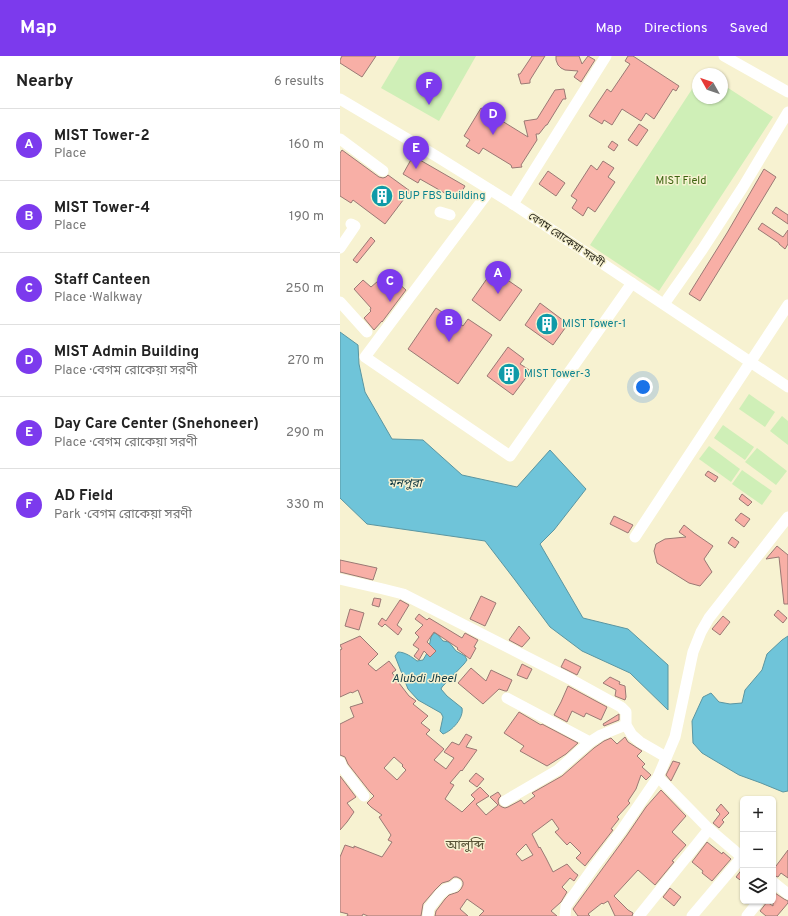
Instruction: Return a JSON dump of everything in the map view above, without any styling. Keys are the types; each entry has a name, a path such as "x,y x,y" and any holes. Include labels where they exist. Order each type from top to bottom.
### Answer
{"street":[{"path":"513,204 606,56"},
{"path":"724,56 788,92"},
{"name":"বেগম রোকেয়া সরণী","path":"340,99 513,204 788,387"},
{"path":"664,304 702,250 788,112"},
{"path":"340,139 383,170"},
{"path":"490,190 365,357 510,456 632,283"},
{"path":"340,248 355,226 351,224"},
{"path":"340,302 367,332"},
{"path":"635,537 788,305"},
{"path":"565,916 566,906 621,831 658,777 675,737 692,652 701,632 709,618 788,517"},
{"path":"340,579 383,588 402,594 572,680 621,707 626,712 626,726 632,735 640,742 666,757"},
{"path":"507,698 590,742"},
{"path":"505,801 558,770 590,742 601,735 626,726"},
{"path":"340,762 342,767 364,796"},
{"path":"658,777 709,829 740,855"},
{"path":"639,916 709,829"},
{"path":"692,916 740,859"},
{"path":"428,916 429,908 440,894 456,884"},
{"path":"776,884 788,894"},
{"path":"747,916 756,904"}],"green space":[{"path":"400,56 476,56 439,121 381,88"},
{"name":"MIST Field","path":"728,88 773,117 659,291 590,245 692,89 692,104 728,104"},
{"path":"749,394 775,412 765,427 739,409"},
{"path":"782,416 788,421 788,445 770,431"},
{"path":"723,425 754,447 745,460 714,438"},
{"path":"709,446 740,469 731,482 699,459"},
{"path":"757,448 787,471 776,485 745,462"},
{"path":"742,470 772,491 762,505 732,484"}],"water":[{"name":"মনপুরা","path":"340,332 358,345 359,364 365,392 392,439 423,440 462,475 517,487 550,450 586,489 554,530 540,544 583,618 628,629 668,665 668,710 630,673 582,651 550,627 485,541 367,524 340,498"},
{"name":"Alubdi Jheel","path":"435,633 443,641 449,642 456,651 465,656 467,660 441,689 462,708 461,716 457,724 443,734 440,731 443,717 441,713 418,700 408,689 395,656 398,652 401,652 417,661 423,660 429,647 431,637"},
{"path":"788,636 788,791 783,792 739,775 702,753 693,743 692,721 703,697 711,693 719,702 730,704 742,703 745,690 762,670 767,654"}],"building":[{"path":"342,56 376,56 362,77 340,63"},
{"path":"532,56 545,56 530,80 530,83 521,84 518,74 520,74"},
{"path":"556,56 579,56 582,64 588,56 595,60 581,82 574,77 578,71 565,70 561,68 558,65"},
{"path":"628,56 633,56 679,86 676,91 673,89 654,119 646,113 641,121 622,109 612,125 604,120 602,124 589,116 607,89 611,92 630,64 625,61"},
{"path":"564,89 566,99 563,99 547,125 539,134 536,134 537,140 521,165 522,167 512,168 511,165 483,148 479,154 466,146 470,140 464,136 481,108 528,137 524,121 537,119 555,90"},
{"path":"639,124 648,130 637,146 628,140"},
{"path":"612,141 618,145 614,151 608,147"},
{"path":"342,150 379,177 383,178 388,175 410,191 385,224 353,200 351,203 340,196 340,153"},
{"path":"413,156 465,186 457,200 420,179 418,183 403,174"},
{"path":"603,161 614,168 608,177 615,182 595,212 588,207 583,216 572,208 577,200 571,196 591,165 597,170"},
{"path":"764,169 776,177 700,301 689,294 727,233"},
{"path":"548,171 565,183 556,196 539,184"},
{"path":"776,207 788,215 788,224 772,213"},
{"path":"762,223 783,237 788,230 788,244 785,249 779,243 758,229"},
{"path":"371,237 375,241 357,263 353,260"},
{"path":"493,270 522,290 500,321 472,300"},
{"path":"385,275 395,285 397,282 406,290 382,322 374,330 364,318 371,311 371,308 354,289 363,280 371,287"},
{"name":"MIST Tower-1","path":"540,303 568,324 553,345 525,325"},
{"path":"436,308 463,326 468,319 492,335 458,384 408,349"},
{"name":"MIST Tower-3","path":"508,347 524,359 520,364 531,371 513,395 487,376"},
{"path":"708,471 718,477 715,482 705,475"},
{"path":"742,494 752,502 748,506 739,499"},
{"path":"741,513 750,519 744,527 735,520"},
{"path":"614,516 633,525 628,533 610,524"},
{"path":"684,525 713,546 704,559 712,572 700,586 689,583 657,563 654,551 656,544 665,539 686,537 679,532"},
{"path":"732,537 739,542 735,548 728,543"},
{"path":"777,546 788,555 788,604 784,604 779,557 766,559"},
{"path":"340,560 377,568 373,580 340,572"},
{"path":"481,596 496,603 485,626 470,619"},
{"path":"374,598 381,599 379,607 372,605"},
{"path":"400,600 409,605 397,625 402,629 398,635 385,624 382,627 378,624 382,618 386,621"},
{"path":"350,609 364,613 359,630 345,626"},
{"path":"778,610 787,618 783,623 774,615"},
{"path":"419,614 427,620 429,618 462,638 465,633 478,640 474,647 476,648 470,659 457,649 458,648 434,632 427,642 436,651 430,657 424,651 419,660 414,656 419,649 413,645 419,637 415,633 423,625 415,619"},
{"path":"723,616 730,622 720,635 712,629"},
{"path":"519,626 530,638 522,647 509,640"},
{"path":"360,636 378,654 368,664 376,671 389,661 396,670 392,673 409,696 416,701 413,704 428,716 421,723 430,730 426,734 444,749 434,760 446,769 454,758 444,752 452,742 459,745 466,734 472,737 466,747 477,750 462,771 461,770 450,783 454,785 445,799 462,812 475,799 471,795 480,787 489,796 476,804 486,815 498,805 490,797 498,792 501,796 498,801 499,805 502,807 508,807 521,800 524,804 535,796 532,793 562,776 594,748 611,738 617,744 625,737 628,742 642,751 637,756 645,764 642,767 651,775 646,780 641,775 636,789 628,801 630,803 617,817 619,819 611,829 613,830 585,866 576,858 581,853 570,842 567,845 555,832 559,829 552,819 532,834 553,872 567,864 578,875 574,881 570,878 562,887 567,892 561,902 551,911 557,916 479,916 484,911 467,899 460,909 468,916 435,916 436,911 445,899 449,895 458,892 461,889 463,882 457,877 442,883 435,890 423,904 421,916 368,916 363,914 362,916 347,916 348,914 340,912 340,857 345,845 354,848 354,846 382,857 392,842 388,840 391,835 379,817 382,815 367,803 374,796 348,764 345,757 340,755 340,724 354,717 350,707 363,703 358,690 340,697 340,650 342,649 340,645","holes":["394,757 406,770 397,780 384,768","526,844 533,855 522,861 516,854"]},
{"path":"565,659 581,667 577,675 561,667"},
{"path":"522,664 532,669 527,679 517,675"},
{"path":"471,668 486,681 491,670 512,680 507,691 499,689 483,704 458,683"},
{"path":"610,677 620,682 619,684 625,686 625,700 615,696 616,690 603,683"},
{"path":"568,686 607,707 601,720 586,713 584,717 572,711 567,722 554,715"},
{"path":"519,712 541,725 542,724 578,743 566,754 547,766 520,751 524,746 504,733"},
{"path":"619,714 619,720 604,726 603,724"},
{"path":"673,761 680,763 671,781 666,775"},
{"path":"476,773 484,779 477,787 469,781"},
{"path":"340,776 356,797 347,803 354,812 340,830"},
{"path":"661,790 686,816 672,832 686,845 672,861 674,862 655,885 638,870 614,896 633,913 632,916 615,916 608,901 603,904 602,903 588,914 590,916 578,916 573,909 646,807"},
{"path":"721,804 729,813 722,820 724,822 719,828 713,823 720,814 716,810"},
{"path":"707,842 731,859 712,881 692,862"},
{"path":"788,850 788,878 781,873 778,877 776,876 776,866"},
{"path":"740,872 740,880 736,877"},
{"path":"670,888 681,897 674,906 663,897"},
{"path":"776,894 788,901 777,916 766,916 760,911 765,904 773,906 773,904 776,904"}],"place":[{"name":"AD Field","path":"429,105"},
{"name":"MIST Admin Building","path":"493,135"},
{"name":"Day Care Center (Snehoneer)","path":"416,169"},
{"name":"BUP FBS Building","path":"382,196"},
{"name":"MIST Tower-2","path":"498,294"},
{"name":"Staff Canteen","path":"390,302"},
{"name":"MIST Tower-1","path":"547,324"},
{"name":"MIST Tower-4","path":"449,342"},
{"name":"MIST Tower-3","path":"509,374"}],"district":[{"name":"আলুব্দি","path":"465,846"}]}
